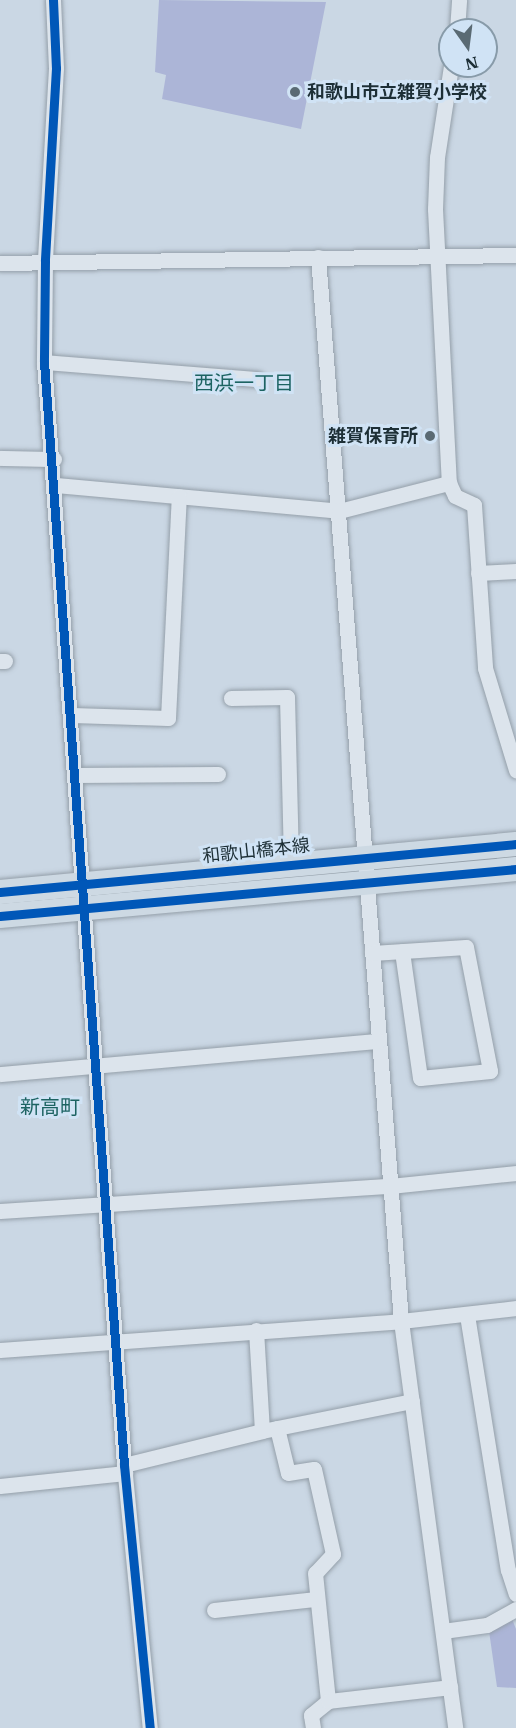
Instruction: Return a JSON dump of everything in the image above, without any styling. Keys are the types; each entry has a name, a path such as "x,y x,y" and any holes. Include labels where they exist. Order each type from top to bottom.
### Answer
{"main road":[{"name":"和歌山橋本線","path":"0,916 84,896 291,864 516,844"},
{"name":"和歌山橋本線","path":"0,892 84,896 368,881 516,869"}],"street":[{"path":"53,0 56,68 45,261 44,362 56,485 124,1469 150,1728"},
{"path":"458,18 459,0"},
{"path":"450,78 437,157 436,258 449,483 455,496 474,505 485,668 516,770"},
{"path":"0,263 516,255"},
{"path":"318,257 401,1321 456,1728"},
{"path":"44,362 257,379"},
{"path":"0,458 54,459"},
{"path":"56,485 339,511 449,483"},
{"path":"72,715 168,717 179,496"},
{"path":"478,573 516,571"},
{"path":"231,698 287,697 291,864"},
{"path":"76,775 218,774"},
{"path":"372,953 402,951 466,947 490,1071 420,1078 402,951"},
{"path":"0,1074 378,1041"},
{"path":"0,1211 105,1202 390,1186 516,1173"},
{"path":"0,1350 401,1321 516,1308"},
{"path":"467,1315 508,1570 516,1594"},
{"path":"256,1330 270,1430 288,1473 314,1468 333,1554 315,1573 328,1701"},
{"path":"0,1486 124,1469 270,1430 412,1401"},
{"path":"214,1610 316,1599"},
{"path":"443,1631 487,1624 516,1610"},
{"path":"313,1728 311,1715 328,1701 450,1687"}],"shaded area":[{"path":"159,0 326,2 301,129 162,99 166,75 155,72"},
{"path":"512,1619 516,1629 516,1688 497,1687 489,1631"}],"cycle path":[{"path":"53,0 56,68 45,261 44,362 124,1465 150,1728"},
{"path":"0,892 516,844"},
{"path":"0,916 516,869"}],"place":[{"name":"和歌山市立雑賀小学校","path":"295,92"},
{"name":"雑賀保育所","path":"430,436"}],"district":[{"name":"西浜一丁目","path":"244,382"},
{"name":"新高町","path":"50,1106"}]}
